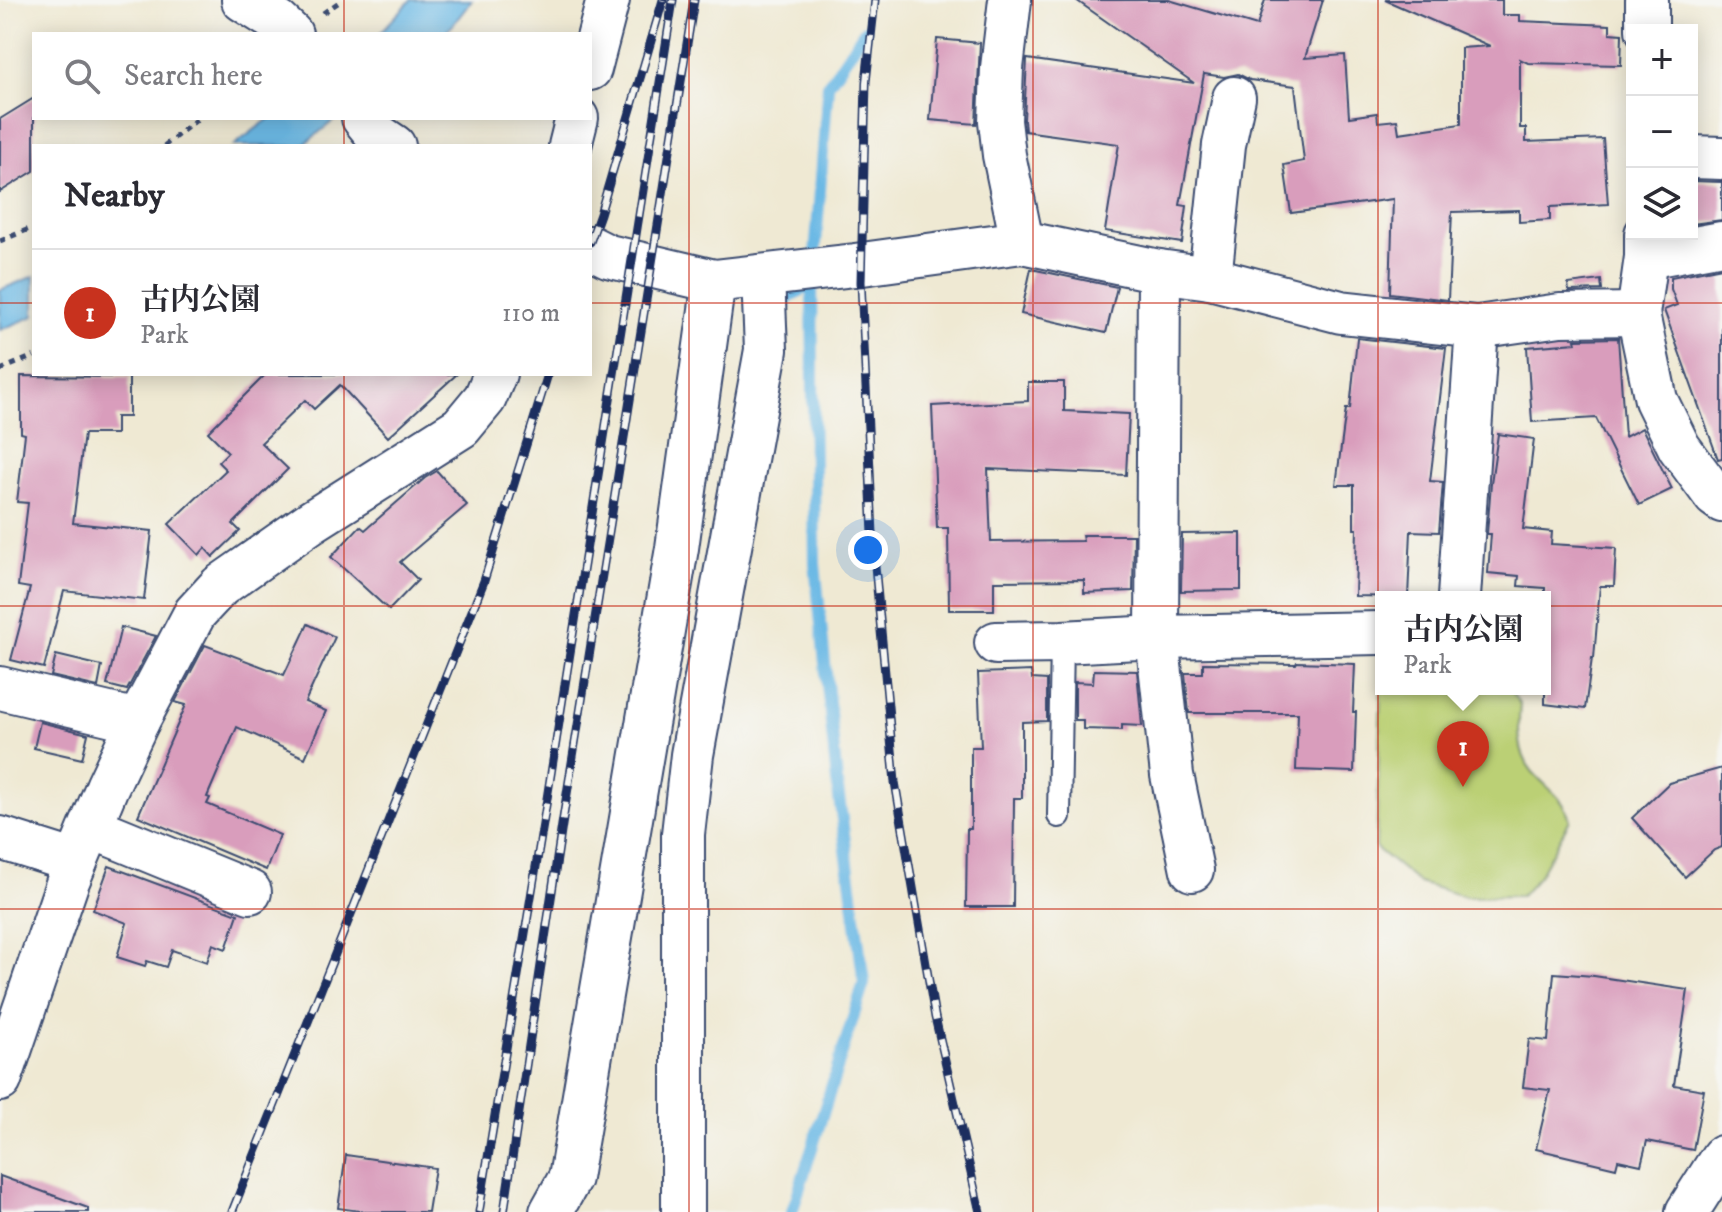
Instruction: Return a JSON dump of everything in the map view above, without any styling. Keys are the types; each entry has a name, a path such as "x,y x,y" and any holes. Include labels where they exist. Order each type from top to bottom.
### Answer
{"street":[{"path":"243,0 289,32"},
{"path":"592,61 608,0"},
{"path":"1010,0 1000,121 1022,242"},
{"path":"1647,0 1647,24"},
{"path":"1210,278 1224,145 1234,98"},
{"path":"570,144 576,120"},
{"path":"1698,157 1722,158"},
{"path":"592,248 608,256 714,281 1022,242 1159,271 1210,278 1341,312 1477,327 1560,315 1638,314"},
{"path":"1722,243 1646,246 1638,314 1656,400 1679,447 1722,501"},
{"path":"1159,271 1157,637 1172,775 1192,870"},
{"path":"683,1212 683,834 692,755 766,350 763,276"},
{"path":"551,1212 570,1178 677,548 714,281"},
{"path":"1459,591 1477,327"},
{"path":"0,1080 11,1013 138,721 195,613 220,586 311,522 461,427 485,398 494,376"},
{"path":"996,643 1375,633"},
{"path":"0,688 138,721"},
{"path":"0,838 83,844 250,892"},
{"path":"1687,1212 1722,1157"}],"lane":[{"path":"1059,816 1062,642"}],"path":[{"path":"166,144 196,120"},
{"path":"0,241 32,228"},
{"path":"0,370 32,357"}],"green space":[{"path":"1381,695 1513,695 1520,704 1519,730 1527,764 1559,799 1570,820 1539,876 1521,896 1467,897 1419,883 1376,848"}],"water":[{"path":"411,0 472,0 445,32 381,32"},
{"path":"267,120 334,120 304,144 236,144"},
{"path":"32,277 32,317 0,330 0,290"}],"building":[{"path":"1076,0 1169,0 1257,26 1265,0 1323,0 1305,58 1345,55 1349,117 1377,113 1378,122 1397,120 1399,133 1461,124 1461,48 1490,46 1385,0 1502,0 1502,15 1520,15 1520,21 1610,25 1610,33 1622,34 1621,65 1528,63 1520,59 1520,128 1526,128 1526,142 1603,139 1608,204 1550,207 1550,220 1519,222 1519,210 1452,212 1448,300 1390,293 1393,199 1291,213 1284,165 1304,161 1295,86 1250,80 1238,74 1224,77 1204,74 1180,205 1187,206 1182,243 1105,231 1119,144 1025,131 1027,59 1194,83"},
{"path":"937,39 980,43 976,124 930,120"},
{"path":"32,99 32,172 0,192 0,119"},
{"path":"1698,181 1722,182 1722,220 1698,223"},
{"path":"1722,267 1722,458 1718,459 1664,310 1677,305 1671,289 1671,277"},
{"path":"1031,269 1117,287 1106,333 1021,314"},
{"path":"1601,280 1602,290 1569,291 1568,284"},
{"path":"1357,338 1446,348 1430,481 1443,482 1439,532 1411,531 1408,591 1375,591 1375,596 1355,596 1357,529 1354,529 1354,485 1336,485 1346,409 1350,409"},
{"path":"1618,338 1625,437 1642,428 1672,489 1639,505 1596,418 1532,422 1527,347 1576,343 1575,339"},
{"path":"21,376 129,377 129,417 116,417 116,434 84,434 73,523 152,531 144,600 64,591 44,668 11,660 30,588 18,586 28,503 17,502 25,434 21,433"},
{"path":"264,376 455,376 388,437 340,385 314,409 305,400 261,443 288,469 233,524 240,531 213,557 205,548 199,555 169,524 226,470 218,462 228,452 208,432"},
{"path":"1028,382 1064,382 1064,411 1129,414 1126,475 988,469 991,542 1083,541 1082,535 1134,535 1133,591 1084,593 1084,580 994,581 994,610 949,610 948,528 937,528 932,406 1028,401"},
{"path":"1498,434 1534,439 1523,529 1552,532 1551,544 1616,548 1614,586 1600,586 1594,658 1585,709 1545,704 1545,695 1551,695 1551,591 1518,586 1519,576 1488,573 1491,483"},
{"path":"437,471 467,505 400,562 418,580 389,610 331,557 360,526 365,530"},
{"path":"1241,533 1241,590 1181,591 1182,534"},
{"path":"308,624 335,637 305,702 326,711 305,758 237,727 207,797 210,798 207,804 280,835 266,870 138,816 186,705 175,702 205,645 284,675"},
{"path":"121,627 156,636 127,690 107,685"},
{"path":"56,655 102,666 98,687 51,676"},
{"path":"1203,663 1355,664 1354,772 1296,770 1298,713 1189,713 1185,673 1203,673"},
{"path":"1094,670 1137,671 1142,726 1122,725 1122,730 1083,729 1083,720 1075,720 1075,682 1093,683"},
{"path":"1031,671 1032,679 1047,680 1047,721 1022,722 1022,798 1014,798 1013,907 966,907 967,829 971,829 971,747 981,747 978,673"},
{"path":"40,722 88,734 82,759 34,748"},
{"path":"1722,768 1722,847 1714,850 1685,877 1632,818 1669,783"},
{"path":"109,866 238,914 226,949 213,944 207,962 172,950 166,967 147,961 145,966 117,957 127,923 93,910"},
{"path":"1554,973 1688,990 1674,1085 1704,1090 1693,1150 1647,1141 1641,1165 1618,1160 1616,1168 1536,1149 1550,1090 1523,1087 1529,1039 1548,1041"},
{"path":"346,1155 435,1168 428,1212 366,1212 338,1208"},
{"path":"0,1176 88,1208 88,1212 0,1212"}],"waterway":[{"path":"815,257 828,85 865,30"},
{"path":"782,319 786,299 812,284 815,564 837,782 864,983 792,1212"}],"railway":[{"path":"592,236 663,0"},
{"path":"479,1212 673,0"},
{"path":"504,1212 562,825 694,0"},
{"path":"875,0 866,82 861,282 874,555 895,782 935,1017 980,1212"},
{"path":"232,1212 484,581 547,376"}],"place":[{"name":"古内公園","path":"1463,787"}]}
